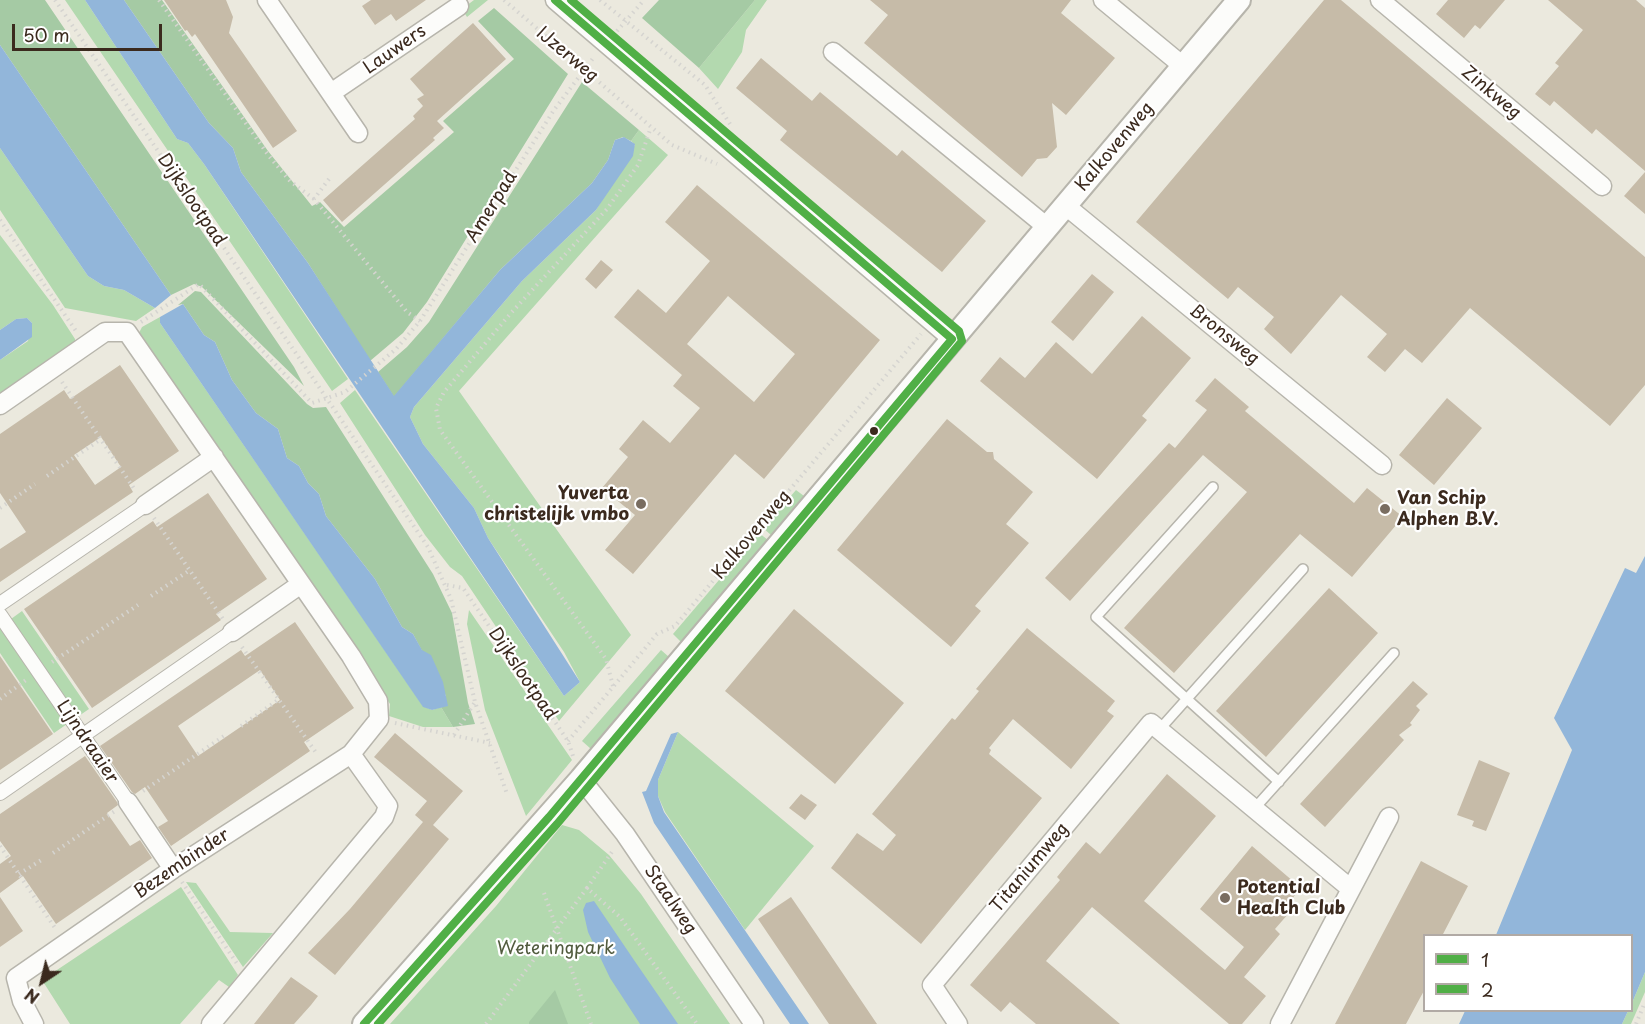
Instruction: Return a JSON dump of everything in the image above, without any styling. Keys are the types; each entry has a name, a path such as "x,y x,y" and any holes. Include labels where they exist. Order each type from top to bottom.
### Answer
{"street":[{"path":"267,0 358,133"},
{"name":"IJzerweg","path":"555,0 952,339"},
{"path":"1103,0 1183,66"},
{"name":"Kalkovenweg","path":"364,1024 581,779 1239,0"},
{"name":"Zinkweg","path":"1380,0 1602,186"},
{"name":"Lauwers","path":"331,93 459,6"},
{"path":"833,52 1047,227"},
{"name":"Bronsweg","path":"1066,206 1382,465"},
{"path":"0,405 105,332 127,332 351,656 378,701 379,719"},
{"path":"0,604 214,457"},
{"path":"0,793 301,584"},
{"name":"Lijndraaier","path":"0,615 173,869"},
{"name":"Bezembinder","path":"34,1024 8,976 66,944 173,869 351,754 379,719"},
{"name":"Titaniumweg","path":"958,1024 932,985 1151,723 1159,730"},
{"path":"1159,730 1351,889"},
{"path":"211,1024 384,818 388,806 351,754"},
{"name":"Staalweg","path":"581,779 626,834 754,1024"},
{"path":"1280,1024 1389,817"}],"lane":[{"path":"1213,487 1096,617 1278,782"},
{"name":"Titaniumweg","path":"1159,730 1303,569"},
{"path":"1254,808 1394,653"}],"path":[{"name":"Dijkslootpad","path":"55,0 428,547 447,585 475,702 507,794"},
{"path":"159,0 269,156 290,181 314,199 407,312 420,321"},
{"name":"IJzerweg","path":"504,0 672,145 715,163 755,172"},
{"path":"600,0 705,85 733,128"},
{"name":"Amerpad","path":"326,399 345,392 396,350 420,321 554,110 606,43 644,0"},
{"path":"613,687 606,659 440,430 436,408 444,392 511,313 608,209 638,165 651,127"},
{"path":"314,199 329,179"},
{"path":"0,220 86,346"},
{"path":"156,313 199,284 312,403 326,399"},
{"name":"Kalkovenweg","path":"568,741 657,634 675,626 932,322"},
{"path":"53,369 327,770"},
{"path":"47,476 101,439"},
{"path":"0,508 35,484"},
{"path":"151,596 190,570"},
{"name":"Dijkslootpad","path":"447,585 463,588 568,741 581,779"},
{"path":"0,699 138,605"},
{"path":"241,726 278,700"},
{"path":"454,735 475,702"},
{"path":"379,719 491,744"},
{"path":"53,853 224,736"},
{"path":"486,1024 626,834"},
{"path":"0,846 66,944"},
{"path":"19,874 43,859"},
{"path":"173,869 248,980"},
{"path":"587,888 621,917 698,1024"},
{"path":"544,893 591,1024"},
{"path":"1636,1024 1645,1002"}],"green space":[{"path":"0,0 45,0 294,367 304,386 202,287 194,284 171,295 0,45"},
{"path":"65,0 85,0 177,139 188,143 204,164 348,379 332,391"},
{"path":"124,0 162,0 268,151 312,206 320,202 344,227 454,132 443,121 514,59 478,21 494,8 568,74 427,302 403,333 370,361 308,263 241,172 233,148 209,123"},
{"path":"474,0 488,0 467,17 462,9"},
{"path":"659,0 755,0 699,68 642,18"},
{"path":"755,0 767,0 746,30 742,52 718,89 699,68"},
{"path":"582,82 639,130 631,141 623,137 615,140 608,160 592,183 500,270 394,397 378,372 407,347 429,322"},
{"path":"639,130 668,155 459,391 631,635 559,721 462,576 450,567 425,535 340,403 355,390 564,696 580,682 564,652 488,538 474,508 423,444 410,417 414,407 522,281 596,210 635,145 631,141"},
{"path":"0,148 88,276 104,286 124,290 155,308 136,321 65,308 0,210"},
{"path":"0,235 53,305 75,339 75,344 0,395 0,360 28,341 32,323 27,318 16,319 0,330"},
{"path":"195,291 201,292 307,404 313,408 326,407 433,574 452,613 468,703 475,724 453,727 441,707 446,696 413,634 402,627 375,579 326,516 319,494 308,483 299,466 287,458 278,429 256,413 232,380 215,342 204,335 183,304 178,305"},
{"path":"160,317 160,323 423,706 432,710 441,707 453,727 423,727 389,716 390,704 138,335 142,327"},
{"path":"796,490 804,496 771,535 763,528"},
{"path":"759,533 768,540 681,642 673,634"},
{"path":"469,610 572,760 526,816 485,710 467,624"},
{"path":"22,611 89,709 54,733 0,653 0,627"},
{"path":"661,650 669,657 591,749 582,741"},
{"path":"678,732 814,846 745,930 665,812 658,796 658,780"},
{"name":"Weteringpark","path":"562,825 579,830 609,855 641,894 730,1024 390,1024 496,906"},
{"path":"186,882 196,883 230,932 273,933 243,967"},
{"path":"181,887 238,975 229,987 219,980 180,1024 70,1024 42,980"},
{"path":"1645,972 1645,992 1631,1024 1622,1024 1628,1012 1633,1012 1633,1001"},
{"path":"555,990 568,1024 529,1024 529,1022"}],"water":[{"path":"85,0 124,0 209,123 233,148 241,172 308,263 394,396 500,270 592,183 608,160 615,140 624,137 635,144 633,156 596,210 522,281 414,407 410,417 423,444 474,508 488,538 580,682 564,696 204,164 188,143 177,139"},
{"path":"0,45 171,295 155,308 124,290 104,286 88,276 0,148"},
{"path":"183,304 204,335 215,342 232,380 256,413 278,429 287,458 299,466 308,483 319,494 326,516 375,579 402,627 413,634 422,650 431,655 443,682 448,706 432,710 423,707 160,323 160,317"},
{"path":"27,318 32,323 32,337 0,360 0,330 16,319"},
{"path":"1645,556 1645,972 1633,1001 1633,934 1496,934 1572,750 1554,718 1625,568 1636,573"},
{"path":"678,732 658,780 658,796 664,812 809,1024 790,1024 654,823 642,792 646,791 671,734"},
{"path":"594,901 678,1024 640,1024 610,978 588,932 583,910 586,903"},
{"path":"1464,1012 1628,1012 1622,1024 1459,1024"}],"building":[{"path":"164,0 226,0 233,17 229,33 297,131 273,148 195,34 192,37 187,30 185,31"},
{"path":"371,0 426,0 396,21 391,14 375,25 362,6"},
{"path":"870,0 1071,0 1061,13 1115,58 1066,115 1052,103 1057,147 1047,158 1037,159 1022,177 864,43 888,15"},
{"path":"1324,0 1341,0 1645,257 1645,385 1610,426 1470,308 1422,363 1405,349 1385,372 1367,357 1387,334 1341,295 1291,354 1264,329 1274,317 1238,287 1228,299 1136,222"},
{"path":"1448,0 1505,0 1480,29 1475,25 1464,38 1436,14"},
{"path":"1548,0 1636,0 1645,8 1645,171 1596,129 1592,134 1554,101 1550,106 1535,94 1559,66 1555,63 1583,30"},
{"path":"473,23 506,59 437,121 444,128 433,138 435,140 342,222 323,200 415,119 413,116 423,106 417,99 424,95 410,79"},
{"path":"761,58 812,101 820,92 897,156 902,150 986,221 942,272 780,140 787,131 736,88"},
{"path":"1645,172 1645,214 1624,196"},
{"path":"697,185 880,340 764,479 735,454 633,574 605,550 635,515 602,488 628,457 619,449 643,420 670,443 700,408 673,386 682,375 614,317 638,289 666,313 710,261 665,222","holes":["728,296 795,354 754,402 687,344"]},
{"path":"601,260 613,270 596,289 585,279"},
{"path":"1092,274 1114,292 1073,341 1051,322"},
{"path":"1142,316 1191,358 1142,416 1147,420 1097,479 980,381 1000,357 1025,378 1056,342 1092,374"},
{"path":"120,365 179,451 129,485 133,492 0,582 0,549 26,532 0,493 0,434 64,390 70,399","holes":["101,437 121,467 95,485 74,455"]},
{"path":"1215,378 1249,407 1245,411 1354,503 1367,488 1403,517 1352,577 1300,534 1174,673 1124,628 1247,492 1203,455 1070,601 1045,578 1169,443 1175,448 1207,410 1195,401"},
{"path":"1447,398 1482,428 1434,485 1399,455"},
{"path":"947,419 987,452 993,452 994,459 1033,492 1006,524 1029,543 975,606 981,611 951,647 837,550"},
{"path":"208,493 267,579 216,614 221,620 92,708 24,609 153,521 157,527"},
{"path":"1329,588 1378,633 1266,757 1216,711"},
{"path":"794,609 904,703 835,784 725,691"},
{"path":"295,622 354,708 304,742 310,751 171,846 158,827 168,821 145,787 135,794 132,792 100,746 241,650 245,656","holes":["260,670 280,700 198,756 178,726"]},
{"path":"1027,628 1115,701 1107,711 1114,716 1071,769 1013,719 989,748 991,750 989,754 1042,798 921,944 831,868 857,833 883,851 896,835 872,814 952,718 955,720 979,691 976,689"},
{"path":"0,656 53,734 0,770"},
{"path":"1413,681 1428,694 1416,706 1420,710 1410,723 1412,725 1399,735 1404,740 1325,827 1300,804"},
{"path":"395,733 463,791 433,825 449,839 335,975 308,953 350,909 423,822 415,815 427,801 374,757"},
{"path":"85,756 117,802 118,805 107,813 130,846 140,840 152,858 56,924 23,876 0,893 0,864 11,856 0,841 0,814"},
{"path":"1479,760 1510,773 1486,831 1472,826 1474,821 1457,815"},
{"path":"1167,774 1216,816 1144,901 1207,955 1225,970 1244,947 1200,909 1252,846 1301,888 1291,900 1296,905 1275,929 1280,934 1244,977 1266,996 1242,1024 1229,1024 1092,907 1046,961 1120,1024 1036,1024 1010,1002 1001,1012 970,985 1060,880 1057,877 1086,842 1100,854"},
{"path":"801,794 817,805 805,820 789,808"},
{"path":"1421,861 1468,886 1443,934 1423,934 1423,993 1406,1024 1335,1024"},
{"path":"0,897 23,931 0,947"},
{"path":"791,897 877,1024 829,1024 758,919"},
{"path":"291,977 318,996 311,1005 294,1024 254,1024"}],"transit line":[{"name":"1","path":"364,1024 549,817 952,339 555,0"},
{"name":"2","path":"378,1024 557,824 962,341 959,331 571,0"}],"place":[{"name":"Yuverta christelijk vmbo","path":"641,504"},
{"name":"Van Schip Alphen B.V.","path":"1385,509"},
{"name":"Potential Health Club","path":"1225,898"}]}
